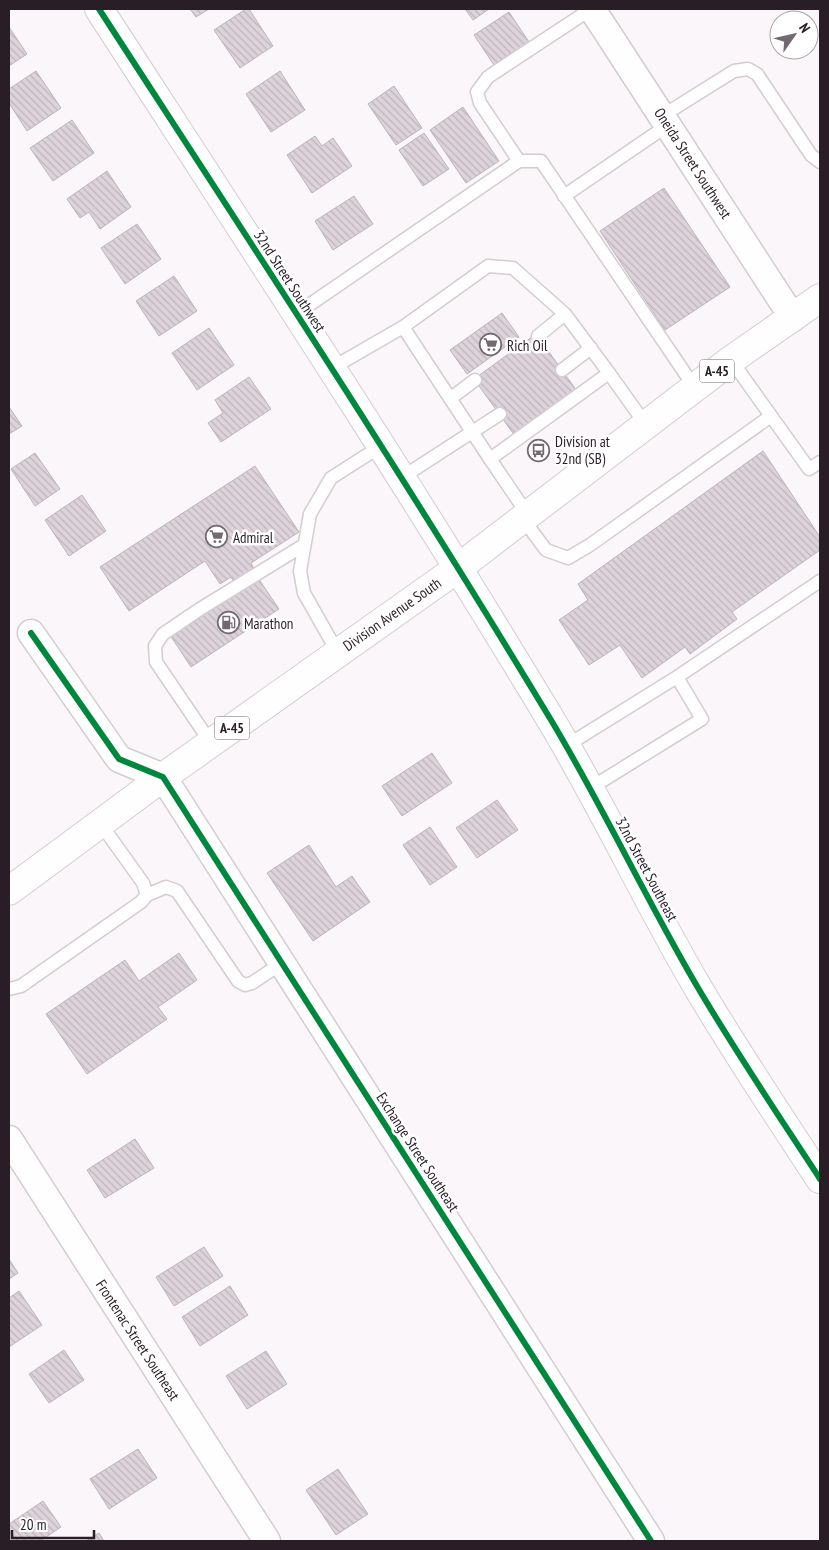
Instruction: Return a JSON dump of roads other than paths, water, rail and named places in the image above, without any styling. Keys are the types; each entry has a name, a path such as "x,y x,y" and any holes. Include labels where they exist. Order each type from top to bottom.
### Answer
{"street":[{"name":"32nd Street Southwest","path":"99,9 332,368 458,568"},
{"name":"Oneida Street Southwest","path":"591,9 793,318"},
{"name":"Division Avenue South","path":"9,891 164,776 458,568 646,424 820,298"},
{"name":"32nd Street Southeast","path":"458,568 566,746 693,980 820,1178"},
{"path":"31,632 119,759 164,776"},
{"name":"Exchange Street Southeast","path":"164,776 651,1541"},
{"name":"Frontenac Street Southeast","path":"9,1138 268,1541"}],"lane":[{"path":"519,160 480,103 477,92 488,77 591,9"},
{"path":"564,196 734,71 748,69 757,74 811,155 820,162"},
{"path":"296,314 519,160 540,161 695,388"},
{"path":"332,368 404,327 488,266 513,268 565,314 646,424"},
{"path":"538,336 565,314"},
{"path":"404,327 490,459 546,550 568,558 590,545 771,416"},
{"path":"562,370 591,348"},
{"path":"732,360 809,469 820,462"},
{"path":"490,459 608,373"},
{"path":"451,398 476,380"},
{"path":"401,478 500,414"},
{"path":"338,653 304,593 300,572 310,514 331,478 381,446"},
{"path":"211,743 156,662 155,646 163,634 170,629 304,546"},
{"path":"566,746 677,677 820,581"},
{"path":"589,789 702,718 677,677"},
{"path":"100,823 143,883 147,895"},
{"path":"9,989 21,986 141,902 147,895 166,887 177,891 238,981 245,985 252,983 282,963"}],"place":[{"name":"Rich Oil","path":"491,345"},
{"name":"Division at 32nd (SB)","path":"539,450"},
{"name":"Admiral","path":"217,537"},
{"name":"Marathon","path":"228,623"}]}
